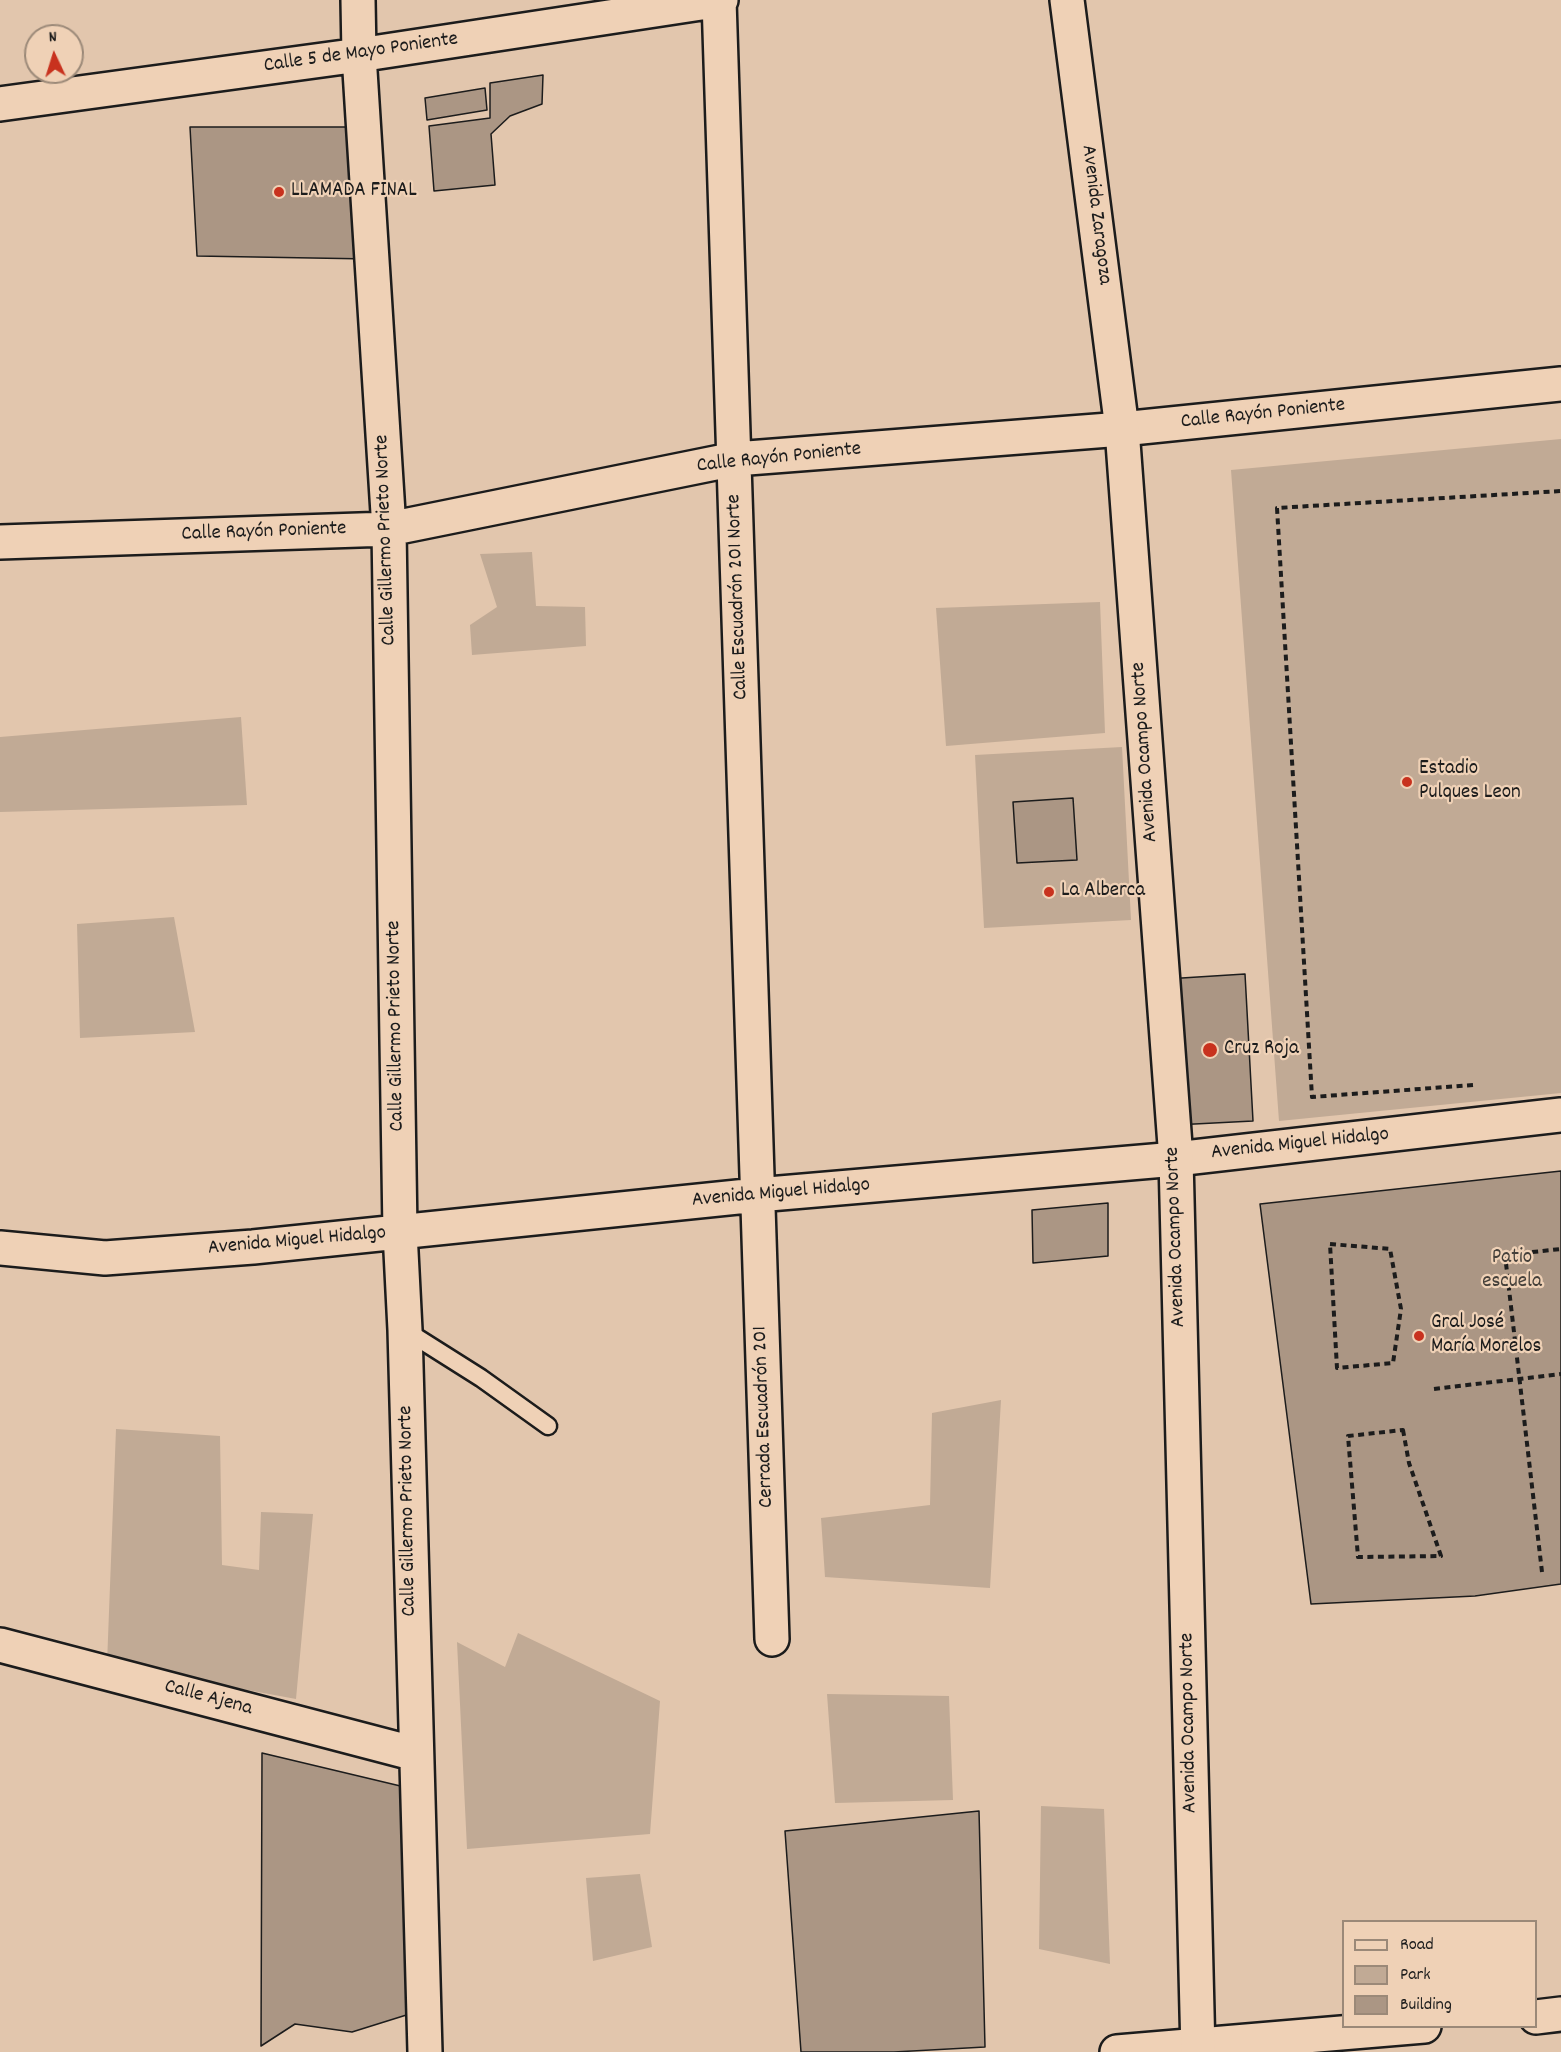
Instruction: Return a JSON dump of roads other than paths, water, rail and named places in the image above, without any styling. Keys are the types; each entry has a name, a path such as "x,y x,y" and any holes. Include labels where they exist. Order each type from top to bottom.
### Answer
{"street":[{"name":"Calle Gillermo Prieto Norte","path":"358,0 359,56 389,530 399,1232 405,1330 416,1754 420,2044"},
{"name":"Calle 5 de Mayo Poniente","path":"0,104 359,56 719,0"},
{"name":"Calle Escuadrón 201 Norte","path":"719,0 757,1195"},
{"name":"Avenida Zaragoza","path":"1067,0 1122,429"},
{"name":"Calle Rayón Poniente","path":"0,542 389,530 735,459 1122,429 1561,384"},
{"name":"Avenida Ocampo Norte","path":"1122,429 1176,1159 1198,2049"},
{"name":"Avenida Miguel Hidalgo","path":"0,1248 105,1258 399,1232 757,1195 1176,1159 1561,1115"},
{"name":"Cerrada Escuadrón 201","path":"757,1195 772,1639"},
{"name":"Calle Ajena","path":"0,1644 416,1754"},
{"path":"1537,2016 1561,2014"},
{"path":"1117,2052 1198,2049 1404,2028"}],"lane":[{"path":"405,1330 481,1378 548,1426"}],"place":[{"name":"LLAMADA FINAL","path":"279,192"},
{"name":"Estadio Pulques Leon","path":"1407,782"},
{"name":"La Alberca","path":"1049,892"},
{"name":"Cruz Roja","path":"1210,1050"},
{"name":"Gral José María Morelos","path":"1419,1336"}],"park label":[{"name":"Patio escuela","path":"1512,1271"}]}
